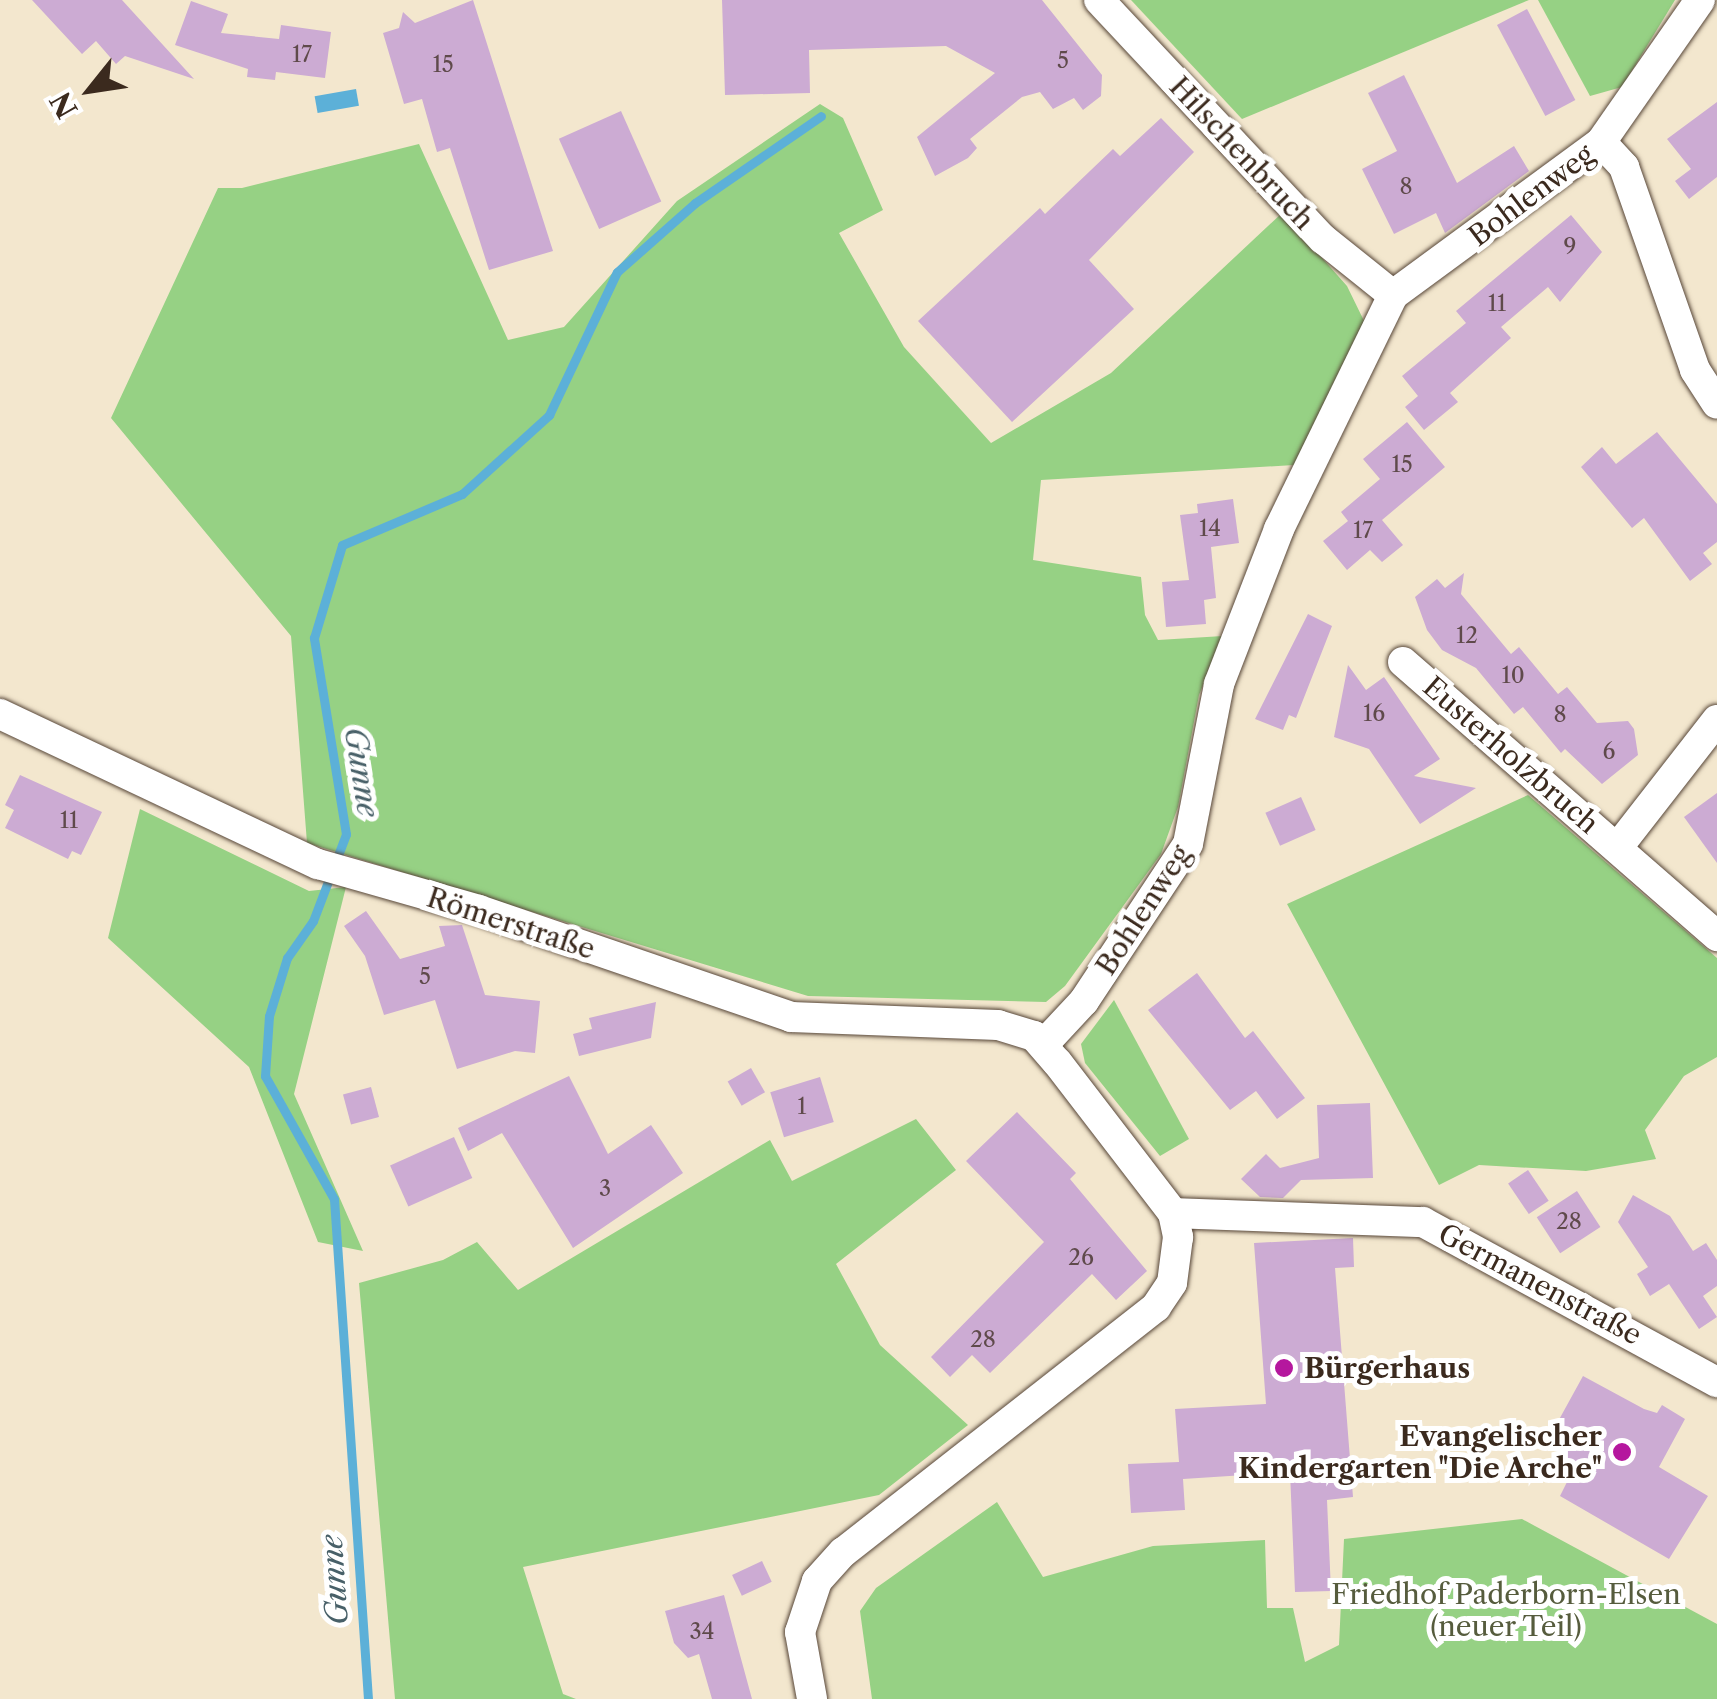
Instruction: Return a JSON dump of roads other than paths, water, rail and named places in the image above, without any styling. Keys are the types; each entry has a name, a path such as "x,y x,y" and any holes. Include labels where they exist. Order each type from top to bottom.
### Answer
{"street":[{"name":"Hilschenbruch","path":"1099,0 1323,240 1393,295"},
{"name":"Bohlenweg","path":"1043,1045 1084,1001 1188,844 1220,684 1280,529 1393,295 1600,142 1700,0"},
{"path":"1600,142 1624,167 1695,370 1717,404"},
{"name":"Eusterholzbruch","path":"1403,662 1717,936"},
{"name":"Römerstraße","path":"0,714 318,864 791,1017 998,1025 1023,1030 1043,1045"},
{"name":"Eusterholzbruch","path":"1618,848 1717,720"},
{"path":"812,1699 800,1632 818,1581 844,1552 1156,1307 1176,1272 1173,1213 1043,1045"},
{"name":"Germanenstraße","path":"1173,1213 1423,1222 1717,1382"}],"water":[{"path":"356,89 359,106 318,113 315,96"}],"waterway":[{"name":"Gunne","path":"368,1699 334,1199 265,1076 269,1016 287,958 313,921 346,834 314,638 342,545 462,494 549,415 617,272 695,203 821,116"}],"place":[{"name":"Bürgerhaus","path":"1284,1368"},
{"name":"Evangelischer Kindergarten \"Die Arche\"","path":"1622,1452"}],"park label":[{"name":"Friedhof Paderborn-Elsen (neuer Teil)","path":"1506,1610"}]}
